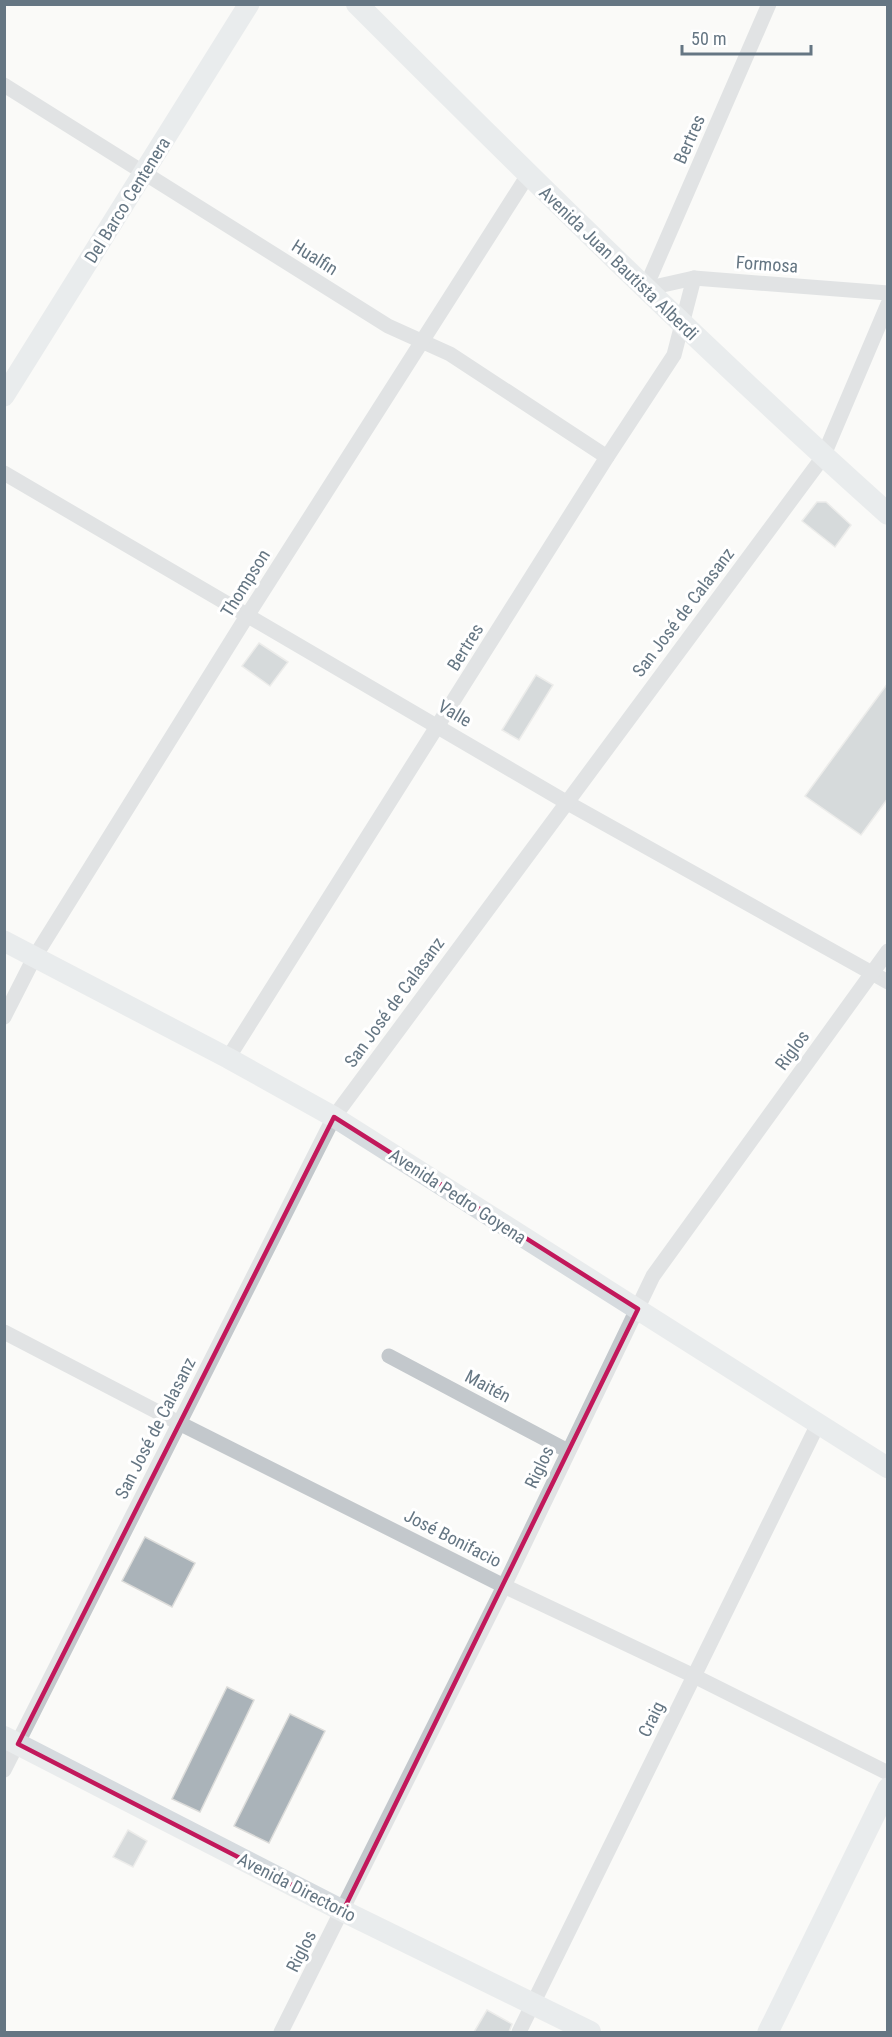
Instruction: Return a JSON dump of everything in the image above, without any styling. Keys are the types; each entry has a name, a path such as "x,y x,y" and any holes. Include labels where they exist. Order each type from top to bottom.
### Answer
{"main road":[{"name":"Del Barco Centenera","path":"4,396 249,4"},
{"name":"Avenida Juan Bautista Alberdi","path":"357,4 681,324 823,457 888,514"},
{"name":"Avenida Pedro Goyena","path":"8,941 34,958 228,1058 334,1117 888,1468"},
{"name":"Avenida Directorio","path":"11,1741 343,1911 590,2032"},
{"path":"768,2032 888,1788"}],"street":[{"name":"Bertres","path":"645,289 769,4"},
{"name":"Hualfin","path":"4,85 388,326 450,354 608,457"},
{"name":"Thompson","path":"4,1017 34,958 247,616 528,175"},
{"name":"Bertres","path":"228,1058 674,356 694,278"},
{"name":"Formosa","path":"645,289 694,278 888,293"},
{"name":"San José de Calasanz","path":"4,1770 11,1741 179,1423 334,1117 823,457 888,304"},
{"name":"Valle","path":"4,473 566,802 888,982"},
{"name":"Riglos","path":"281,2032 504,1586 653,1276 888,951"},
{"name":"José Bonifacio","path":"4,1332 179,1423 504,1586 694,1676 888,1773"},
{"name":"Maitén","path":"389,1356 568,1451"},
{"name":"Craig","path":"519,2032 818,1424"}],"highlighted area":[{"path":"334,1117 638,1309 343,1911 18,1744"}],"building":[{"path":"817,502 826,502 851,525 835,547 802,521"},
{"path":"259,643 288,662 270,686 242,666"},
{"path":"536,675 553,685 519,740 502,730"},
{"path":"888,683 888,798 861,835 805,796"},
{"path":"145,1537 195,1563 172,1607 122,1581"},
{"path":"227,1687 254,1700 200,1812 172,1799"},
{"path":"290,1714 325,1731 269,1843 234,1826"},
{"path":"128,1830 147,1841 133,1867 113,1857"},
{"path":"487,2010 512,2024 509,2032 474,2032"}]}
